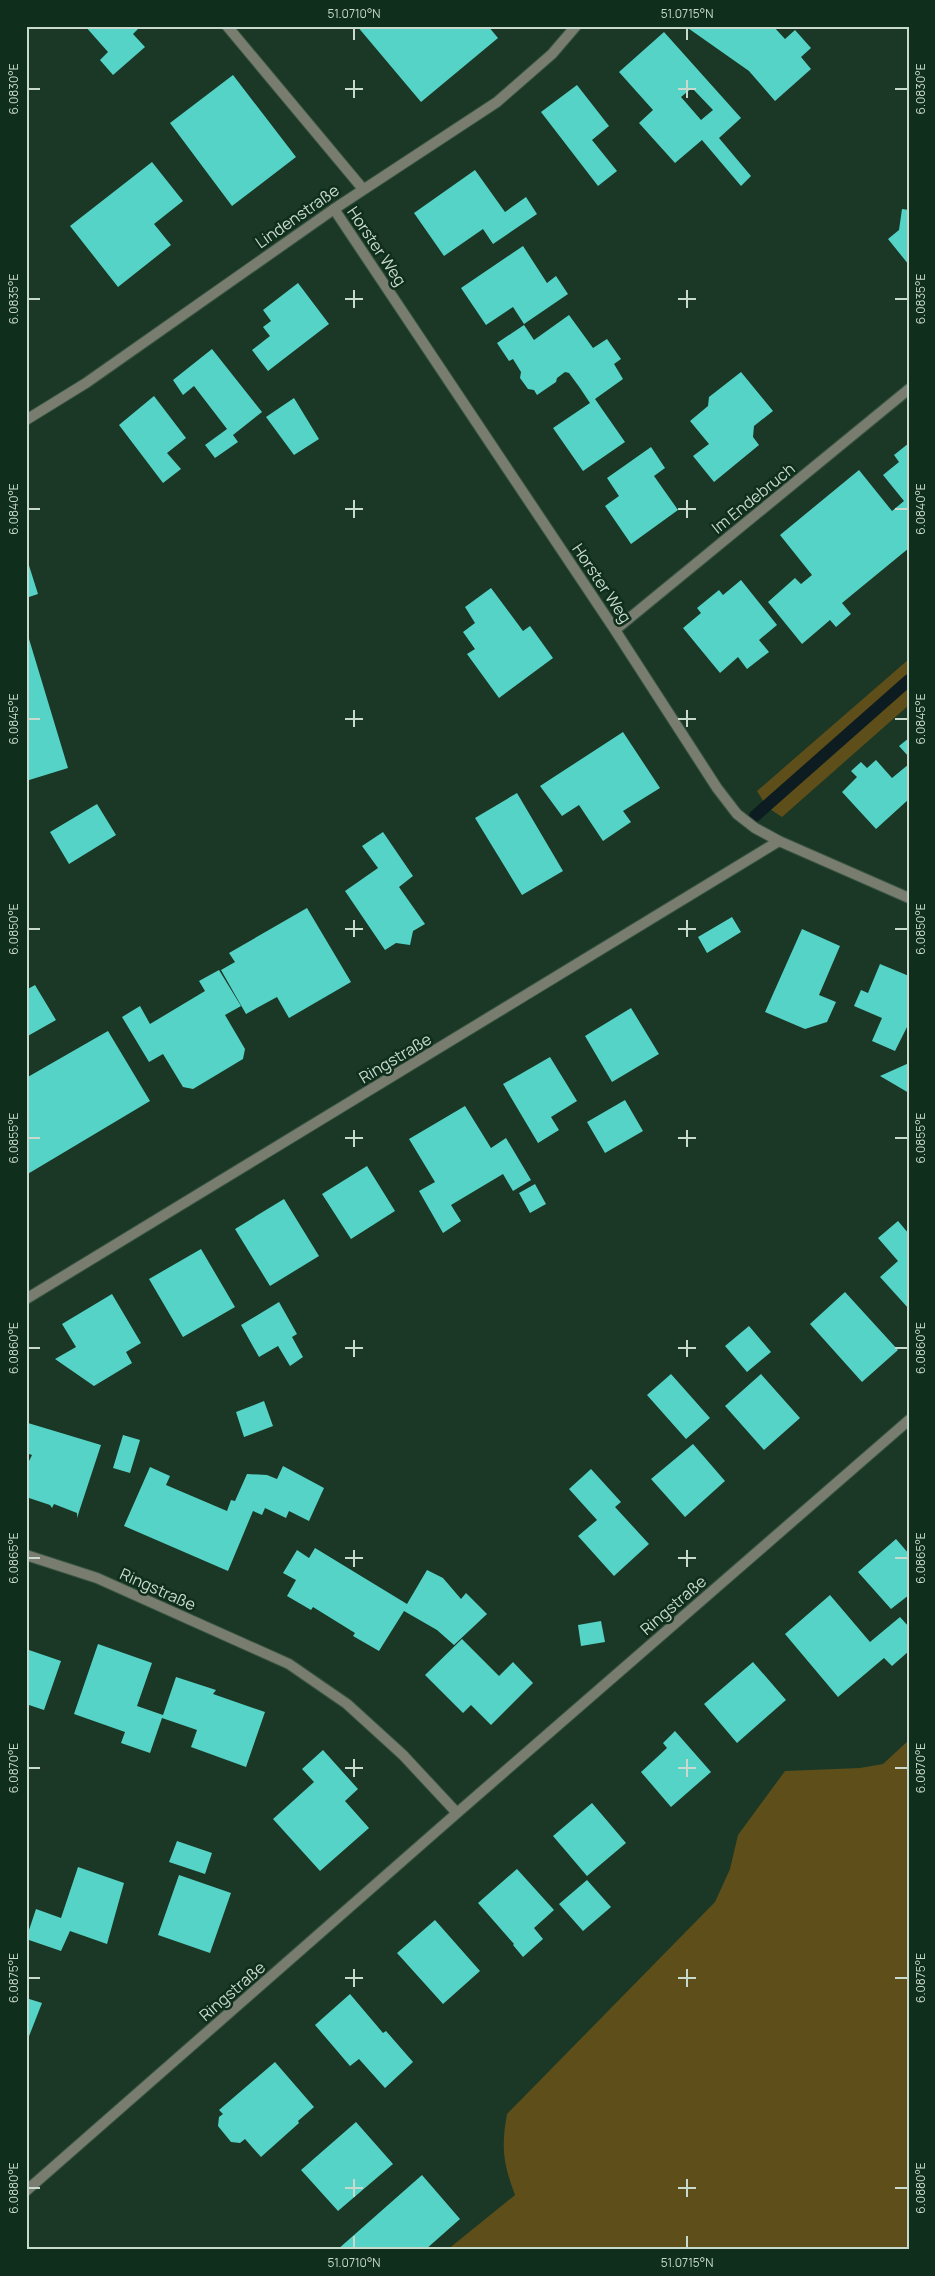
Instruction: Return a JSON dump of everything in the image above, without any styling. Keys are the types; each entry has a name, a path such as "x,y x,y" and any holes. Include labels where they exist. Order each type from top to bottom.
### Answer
{"street":[{"name":"Horster Weg","path":"227,26 363,189"},
{"name":"Lindenstraße","path":"26,420 86,383 363,189 497,102 552,54 576,26"},
{"name":"Horster Weg","path":"334,209 736,814 754,828 778,841 909,898"},
{"name":"Im Endebruch","path":"615,630 909,389"},
{"name":"Ringstraße","path":"26,1300 778,841"},
{"name":"Ringstraße","path":"26,2191 909,1420"},
{"name":"Ringstraße","path":"26,1555 97,1578 289,1664 347,1704 403,1755 457,1813"}],"shaded area":[{"path":"909,659 909,705 782,817 767,807 757,791"},
{"path":"909,1740 909,2250 447,2250 515,2195 504,2155 507,2114 715,1902 730,1869 738,1835 785,1771 860,1768 883,1764"}],"building":[{"path":"85,26 141,26 133,34 145,47 113,75 100,60 108,52"},
{"path":"357,26 488,26 498,38 421,102"},
{"path":"685,26 773,26 785,39 795,30 811,48 801,57 811,69 775,101 749,71"},
{"path":"664,32 741,118 719,138 751,176 741,186 702,140 675,163 639,123 653,110 619,72","holes":["692,88 713,110 701,120 681,97"]},
{"path":"233,75 296,157 232,206 170,123"},
{"path":"577,85 609,126 592,140 617,171 598,186 541,112"},
{"path":"152,162 183,201 154,224 171,245 118,287 70,226"},
{"path":"475,170 505,212 526,197 537,214 493,244 483,229 444,256 414,213"},
{"path":"902,209 909,210 909,265 888,239 899,230"},
{"path":"523,246 547,283 556,276 568,294 524,324 513,307 486,325 461,288"},
{"path":"298,283 329,324 268,371 252,350 270,336 263,327 271,321 263,310"},
{"path":"569,315 593,348 607,339 621,359 614,364 623,379 595,399 625,442 583,471 553,428 590,403 580,388 569,373 565,372 557,378 556,382 537,395 534,390 528,389 520,378 521,372 513,359 509,361 497,343 524,325 534,340"},
{"path":"212,349 262,412 233,435 238,442 215,458 205,445 227,429 194,386 183,395 173,380"},
{"path":"741,372 773,411 754,426 753,437 759,445 714,482 693,456 709,444 690,421 708,406 709,397"},
{"path":"154,396 186,438 167,453 181,469 163,483 119,425"},
{"path":"294,398 319,439 294,455 266,417"},
{"path":"909,443 909,548 842,603 851,614 836,627 830,620 802,644 768,602 795,578 801,584 812,575 780,535 859,470 892,511 904,501 883,475 899,462 894,455"},
{"path":"651,447 665,468 654,476 678,510 631,544 605,506 619,496 607,478"},
{"path":"26,556 38,594 26,598"},
{"path":"741,580 777,625 759,640 769,652 747,669 738,657 720,673 683,628 701,613 697,608 719,590 723,595"},
{"path":"491,588 523,631 530,626 553,658 499,698 467,654 475,649 463,632 475,623 465,607"},
{"path":"26,629 68,768 26,781"},
{"path":"623,732 660,788 623,811 631,822 603,841 579,805 562,816 540,786"},
{"path":"909,738 909,757 899,746"},
{"path":"876,760 892,778 909,764 909,799 876,829 842,792 857,777 851,771 861,762 867,768"},
{"path":"517,793 563,871 522,895 475,818"},
{"path":"97,804 116,835 69,864 50,832"},
{"path":"383,832 413,876 399,887 425,924 413,931 410,945 396,943 385,950 345,891 378,868 362,846"},
{"path":"307,908 351,982 289,1018 277,997 246,1014 221,970 235,962 229,953"},
{"path":"732,917 741,932 707,953 698,937"},
{"path":"802,929 840,946 819,995 836,1002 827,1022 805,1029 765,1012"},
{"path":"880,964 909,976 909,1023 895,1051 872,1041 882,1018 854,1006 861,990 868,993"},
{"path":"219,970 241,1006 225,1015 245,1049 243,1059 193,1089 183,1087 163,1054 149,1062 122,1017 140,1006 150,1024 205,991 199,981"},
{"path":"35,985 56,1020 26,1037 26,990"},
{"path":"631,1008 659,1054 612,1082 585,1036"},
{"path":"108,1031 150,1101 26,1175 26,1078"},
{"path":"550,1057 577,1101 551,1117 559,1130 538,1143 503,1084"},
{"path":"909,1063 909,1093 880,1076"},
{"path":"625,1100 643,1131 605,1153 587,1122"},
{"path":"465,1106 491,1148 506,1138 531,1180 513,1191 503,1174 451,1205 461,1221 443,1233 419,1191 435,1182 409,1139"},
{"path":"367,1166 395,1211 351,1239 322,1194"},
{"path":"535,1184 546,1204 530,1213 519,1193"},
{"path":"284,1199 319,1256 270,1286 235,1229"},
{"path":"898,1221 909,1234 909,1309 880,1277 898,1261 878,1238"},
{"path":"201,1249 235,1307 183,1337 149,1279"},
{"path":"845,1292 898,1350 862,1382 810,1324"},
{"path":"112,1294 141,1343 126,1352 132,1363 94,1386 55,1359 76,1347 62,1324"},
{"path":"279,1302 297,1334 292,1337 303,1357 290,1366 278,1346 259,1357 241,1325"},
{"path":"749,1326 771,1352 747,1372 725,1346"},
{"path":"671,1374 710,1418 686,1439 647,1395"},
{"path":"761,1374 800,1418 764,1450 725,1406"},
{"path":"264,1401 273,1426 244,1437 236,1412"},
{"path":"28,1423 101,1445 77,1518 77,1513 54,1504 52,1508 50,1505 26,1497 26,1467 32,1455 26,1453 26,1428"},
{"path":"123,1435 140,1440 130,1473 113,1468"},
{"path":"693,1444 725,1481 685,1517 651,1479"},
{"path":"283,1466 324,1488 309,1521 289,1511 286,1518 265,1508 262,1515 253,1511 228,1571 124,1526 150,1467 170,1476 166,1485 227,1511 231,1500 235,1501 247,1474 267,1475 277,1479"},
{"path":"591,1469 621,1502 615,1507 649,1544 614,1576 578,1536 597,1520 569,1489"},
{"path":"896,1539 909,1554 909,1595 891,1609 858,1572"},
{"path":"315,1548 407,1604 427,1570 443,1578 461,1599 466,1593 487,1614 454,1645 437,1630 404,1611 379,1651 353,1636 355,1633 313,1607 311,1610 287,1596 296,1580 283,1573 297,1550 309,1558"},
{"path":"830,1595 870,1642 900,1617 909,1627 909,1651 892,1666 884,1658 838,1697 785,1634"},
{"path":"601,1621 605,1642 581,1646 578,1625"},
{"path":"462,1639 499,1676 513,1662 533,1683 491,1725 471,1705 463,1713 425,1675"},
{"path":"98,1644 152,1663 137,1706 163,1715 176,1677 216,1690 213,1694 265,1712 246,1767 191,1747 197,1730 162,1718 150,1753 121,1743 125,1732 74,1714"},
{"path":"26,1649 61,1661 44,1710 26,1704"},
{"path":"753,1662 786,1700 737,1743 704,1704"},
{"path":"675,1731 711,1772 671,1807 641,1772 667,1748 663,1743"},
{"path":"323,1750 358,1789 345,1801 369,1828 320,1871 273,1819 314,1782 302,1769"},
{"path":"592,1803 626,1843 587,1876 553,1836"},
{"path":"177,1841 212,1853 205,1874 169,1862"},
{"path":"78,1867 124,1883 107,1944 70,1931 61,1951 26,1939 36,1909 61,1918"},
{"path":"517,1869 554,1910 534,1928 543,1939 523,1957 478,1903"},
{"path":"179,1875 231,1893 210,1953 158,1935"},
{"path":"587,1880 611,1907 583,1931 559,1904"},
{"path":"435,1920 480,1971 443,2004 397,1953"},
{"path":"350,1994 383,2033 386,2031 413,2062 385,2088 359,2059 350,2066 315,2025"},
{"path":"26,1998 42,2003 26,2044"},
{"path":"275,2062 314,2107 261,2157 245,2139 240,2143 231,2142 218,2126 219,2117 223,2114 219,2110"},
{"path":"356,2122 393,2164 338,2211 301,2170"},
{"path":"422,2175 460,2219 425,2250 337,2250"}],"waterway":[{"path":"755,816 909,680"}]}
